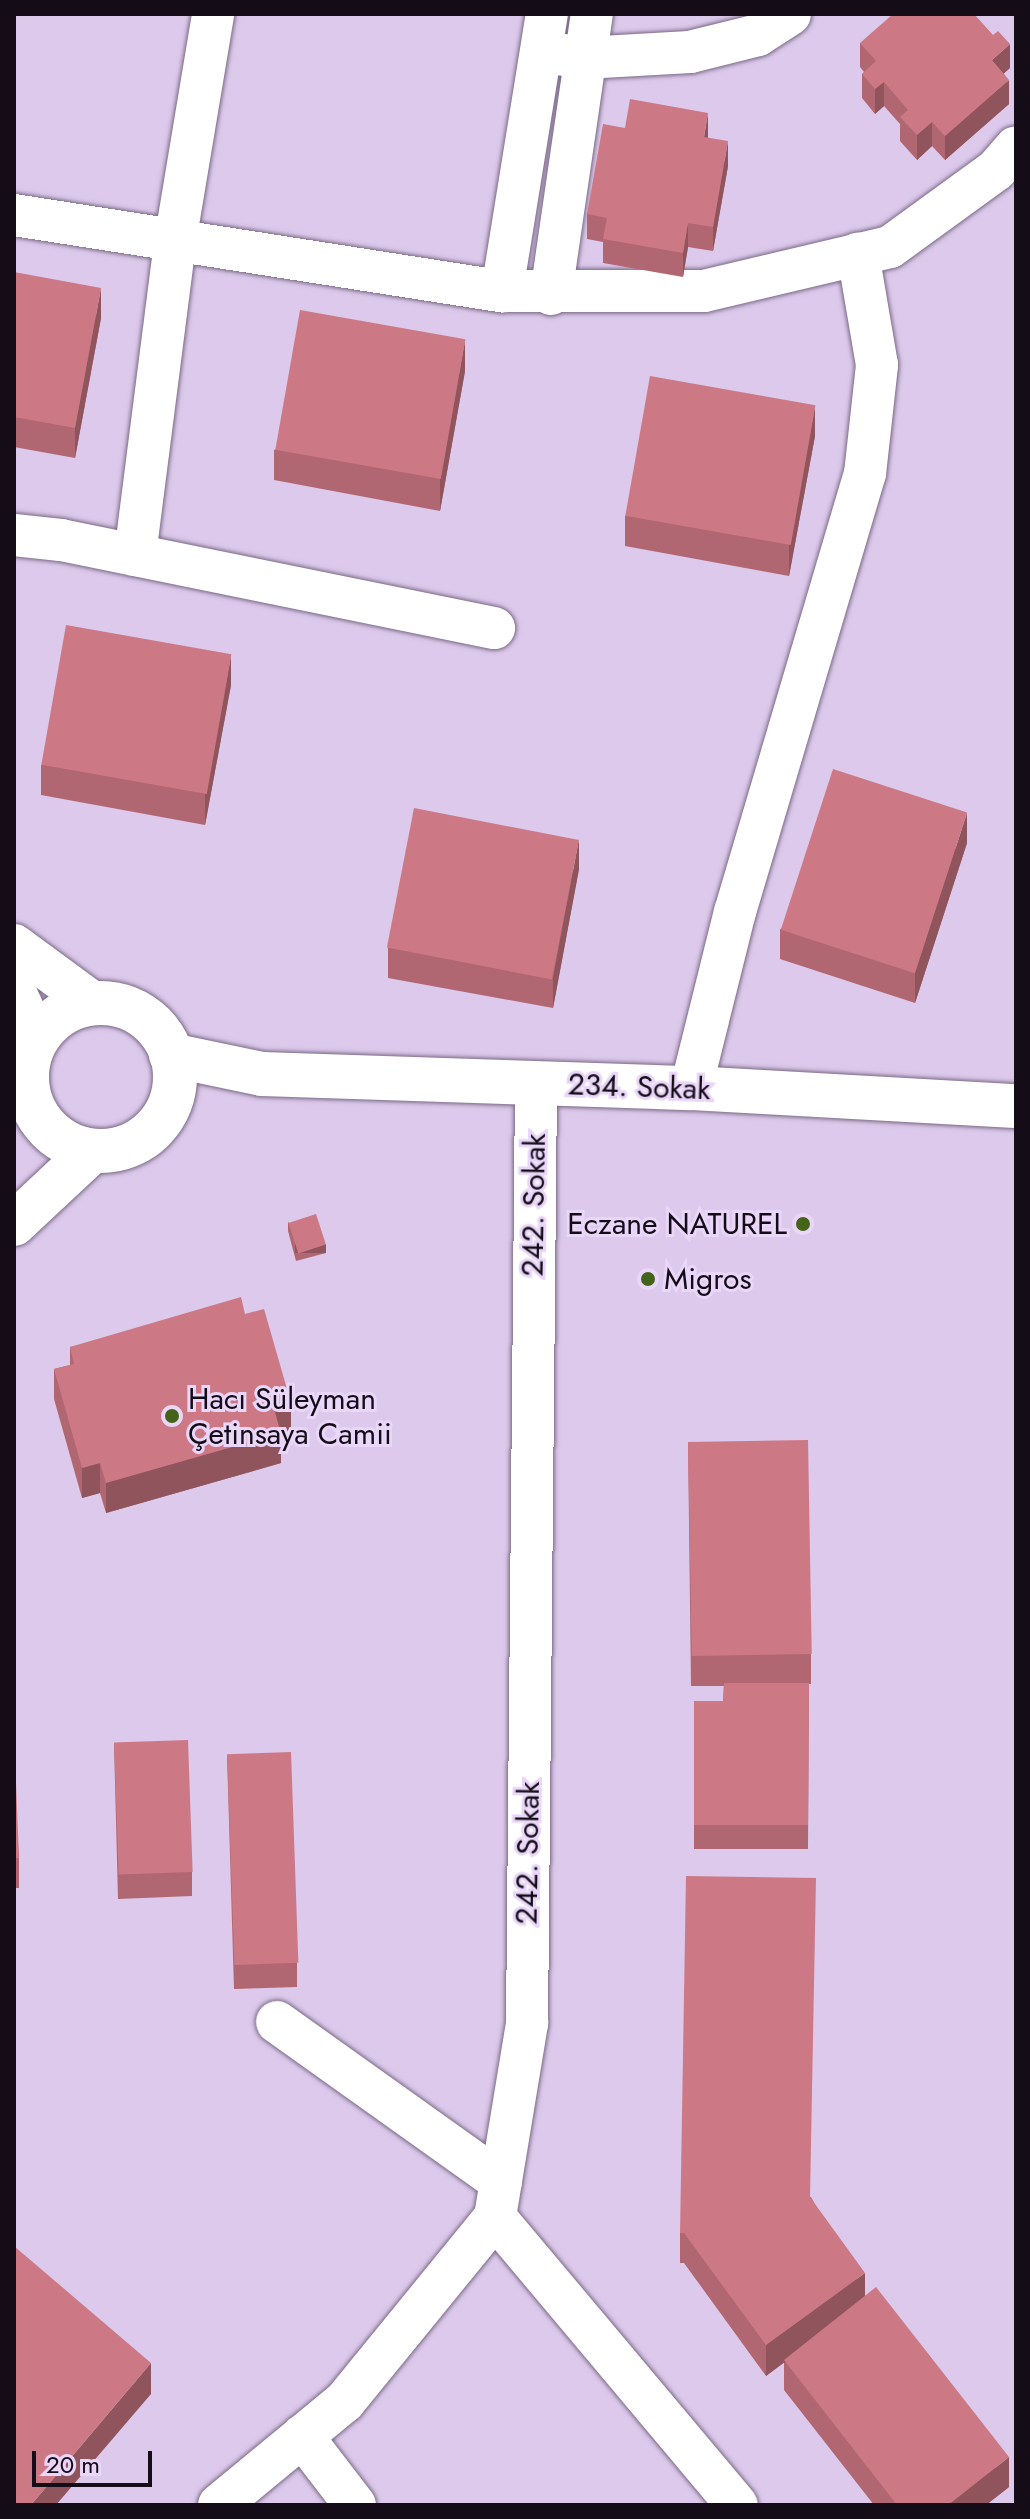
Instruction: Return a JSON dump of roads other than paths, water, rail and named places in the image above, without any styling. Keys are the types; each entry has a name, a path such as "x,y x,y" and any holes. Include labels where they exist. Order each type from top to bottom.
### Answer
{"street":[{"path":"135,555 175,242 213,14"},
{"path":"585,14 614,14"},
{"path":"551,294 592,14"},
{"path":"502,291 544,33 584,58 690,52 758,35 790,14"},
{"path":"14,215 502,291 551,294 704,291 890,247 996,170 1016,147"},
{"path":"691,1088 735,912 865,474 877,365 858,254"},
{"path":"14,535 135,555 494,628"},
{"path":"14,945 93,1003"},
{"path":"14,989 25,1081 46,1127 59,1138 92,1151 128,1146 157,1125 167,1110 175,1073 165,1040 142,1015 111,1003 93,1003 61,1015 25,1081"},
{"name":"234. Sokak","path":"171,1055 262,1074 691,1088 1016,1106"},
{"name":"234. Sokak","path":"167,1110 262,1074"},
{"name":"242. Sokak","path":"219,2505 345,2401 498,2199 527,2023 536,1085"},
{"path":"14,1224 92,1151"},
{"path":"277,2022 498,2199 737,2505"},
{"path":"302,2436 355,2505"}],"place":[{"name":"Eczane NATUREL","path":"803,1224"},
{"name":"Migros","path":"648,1279"},
{"name":"Hacı Süleyman Çetinsaya Camii","path":"172,1416"}]}
